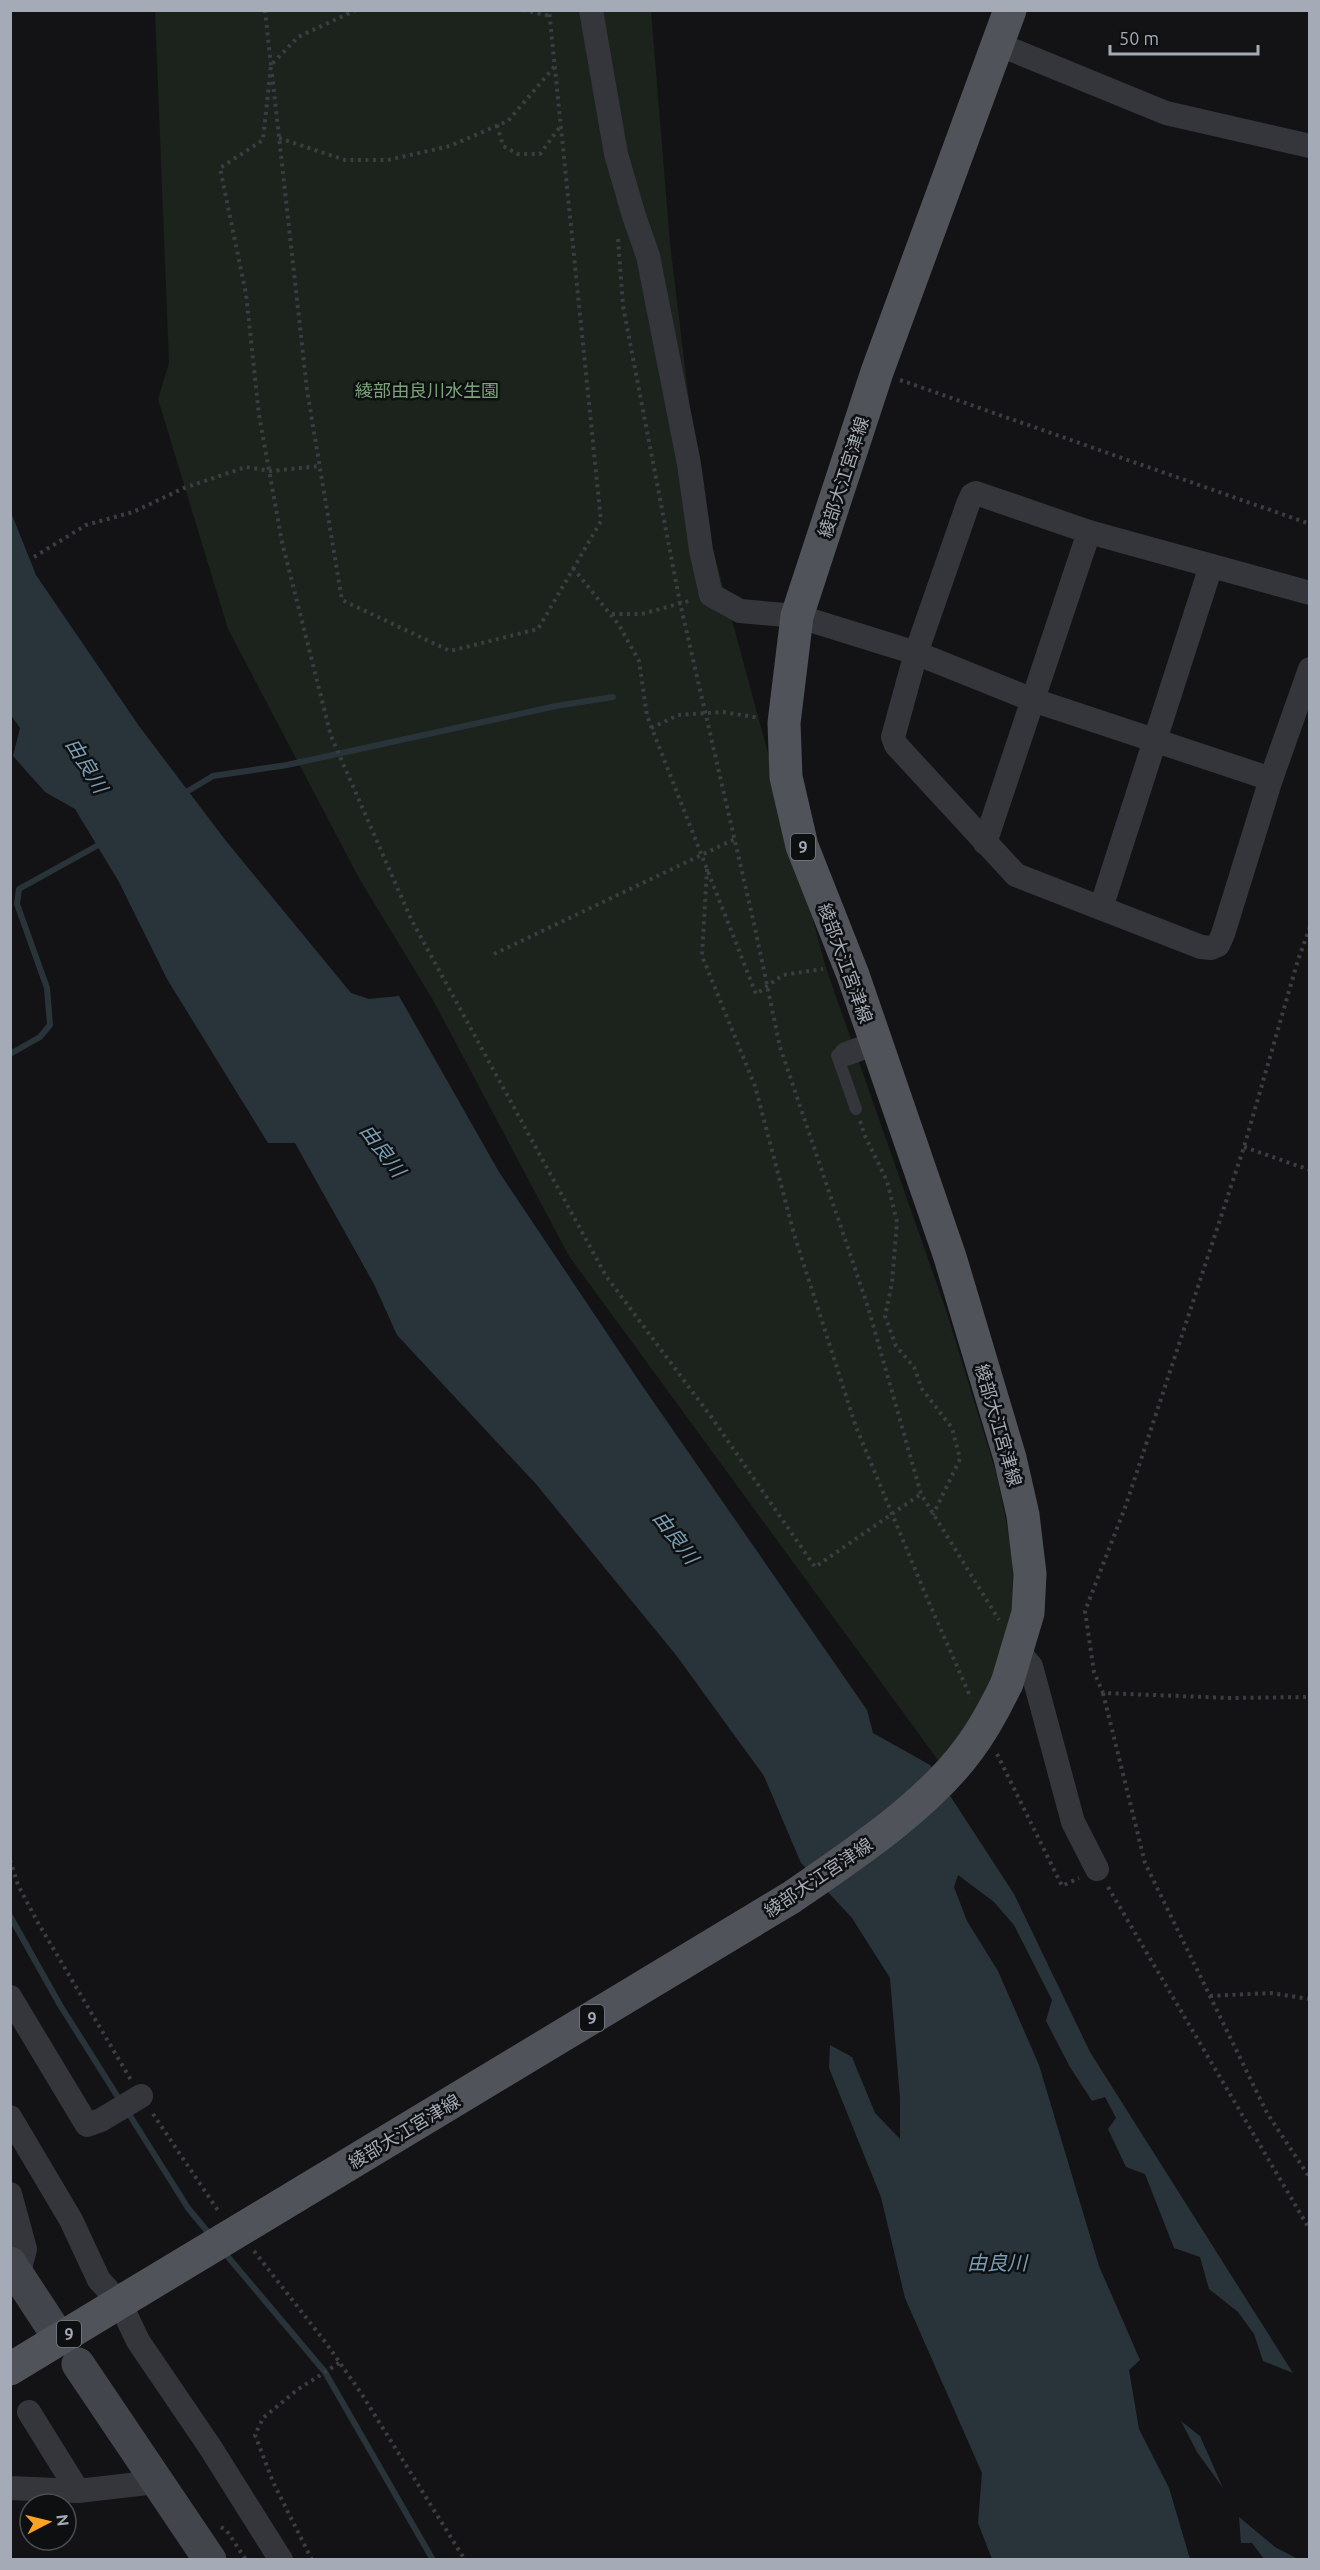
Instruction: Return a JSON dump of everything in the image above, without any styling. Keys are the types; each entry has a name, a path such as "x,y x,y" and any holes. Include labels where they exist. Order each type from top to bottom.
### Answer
{"main road":[{"name":"綾部大江宮津線","path":"10,2368 792,1897 859,1851 903,1815 967,1752 990,1719 1007,1683 1028,1613 1030,1574 1023,1515 1010,1458 950,1257 861,1048 853,975 802,846 786,777 784,723 797,616 877,372 1010,10"}],"street":[{"path":"591,10 616,154 648,256 689,464 701,550 711,595 740,611 797,616 916,653 1033,700 1272,779"},
{"path":"997,46 1016,51 1166,113 1310,146"},
{"path":"1310,593 1089,532 976,493 972,495 916,653 893,730 896,746 1016,875 1201,947 1211,948 1218,945 1310,669"},
{"path":"985,843 1089,532"},
{"path":"1101,908 1211,566"},
{"path":"1018,1651 1031,1666 1073,1822 1097,1869"},
{"path":"10,1997 87,2125 101,2120 141,2096"},
{"path":"10,2117 71,2220 99,2280 124,2300 138,2341 210,2447 281,2559"},
{"path":"10,2194 26,2249 14,2269 50,2324"},
{"path":"78,2364 210,2559"},
{"path":"29,2412 78,2490"},
{"path":"10,2488 78,2490 156,2482"}],"lane":[{"path":"856,1109 837,1056 861,1048"}],"path":[{"path":"265,10 307,390 342,600 450,651 538,629 601,521 550,13 523,10"},
{"path":"356,10 298,37 271,65 263,140 220,168 246,294 259,415 282,542 331,736 411,919 606,1276 712,1418 814,1567 921,1494"},
{"path":"279,138 345,160 388,160 450,146 508,121 555,65"},
{"path":"497,125 503,146 518,154 540,153 561,126"},
{"path":"618,236 623,306 680,603 735,839 780,1047 868,1307 921,1494 1018,1651"},
{"path":"877,372 1310,524"},
{"path":"34,557 86,525 133,512 184,488 246,467 271,471 320,466"},
{"path":"573,568 619,625 639,662 651,728 756,994 783,975 826,968 853,975"},
{"path":"611,614 642,614 711,595"},
{"path":"651,728 678,716 723,712 784,723"},
{"path":"494,954 735,839"},
{"path":"707,869 702,956 755,1086 794,1234 856,1427 975,1707"},
{"path":"1310,927 1244,1147 1126,1505 1085,1611 1094,1672 1103,1693 1145,1863 1267,2113 1310,2178"},
{"path":"856,1109 865,1136 887,1180 897,1222 892,1283 885,1316 896,1346 914,1367 922,1389 952,1428 960,1459 933,1515"},
{"path":"1244,1147 1310,1170"},
{"path":"1103,1693 1230,1698 1310,1697"},
{"path":"995,1749 1062,1886 1097,1869 1310,2230"},
{"path":"1210,1996 1269,1993 1310,2000"},
{"path":"312,2559 273,2482 255,2435 263,2418 297,2390 339,2363"}],"green space":[{"name":"綾部由良川水生園","path":"155,11 651,11 670,243 702,509 826,968 946,1310 997,1476 1013,1555 1012,1633 986,1709 943,1767 569,1256 433,1000 360,880 228,629 158,399 169,363"}],"water":[{"name":"由良川","path":"10,510 36,575 139,726 226,841 351,993 369,999 399,996 499,1172 639,1381 867,1710 873,1733 930,1765 1014,1894 1090,2052 1293,2373 1263,2361 1254,2334 1238,2312 1209,2289 1200,2257 1174,2248 1145,2174 1126,2167 1108,2129 1116,2118 1105,2097 1092,2101 1070,2067 1046,2021 1052,2000 1014,1925 994,1902 958,1875 954,1887 967,1921 998,1971 1039,2065 1099,2266 1140,2360 1129,2370 1139,2429 1169,2488 1190,2559 992,2559 978,2523 982,2473 905,2298 881,2197 829,2068 830,2045 852,2057 875,2113 900,2139 900,2098 890,1978 852,1918 801,1863 764,1776 676,1655 536,1484 397,1335 374,1284 295,1143 268,1143 167,979 119,882 75,809 45,792 13,756 20,728 10,714"},
{"path":"1181,2421 1200,2436 1223,2488 1197,2452"},
{"path":"1239,2517 1275,2547 1298,2559 1264,2559 1252,2543 1241,2543"}],"waterway":[{"path":"183,794 213,776 287,765 556,706 613,697"},
{"path":"10,1054 40,1037 50,1025 47,988 17,904 19,889 102,843"},
{"path":"10,1916 60,2005 121,2102"},
{"path":"127,2111 188,2208 211,2236"},
{"path":"223,2251 325,2372 433,2560"}]}
